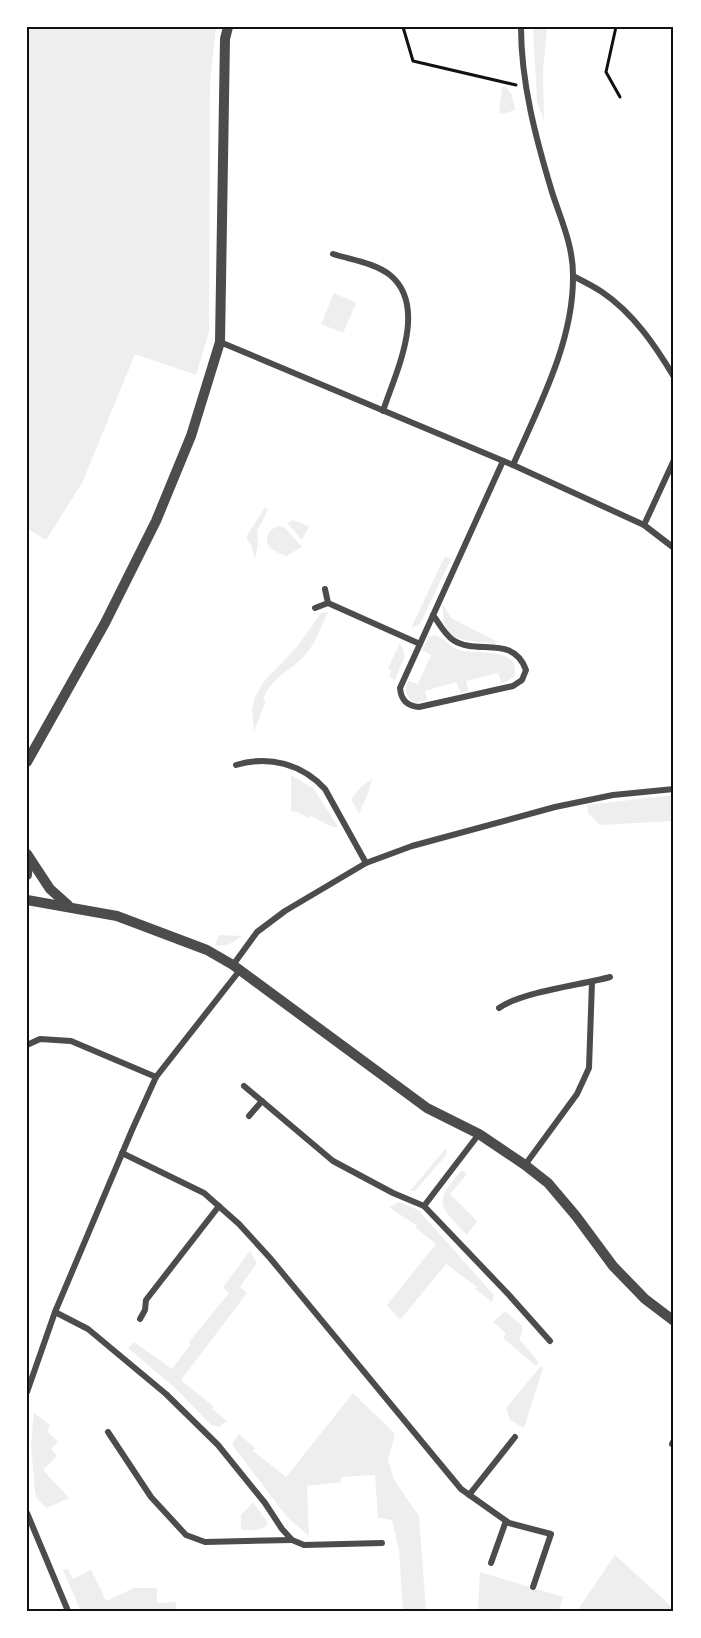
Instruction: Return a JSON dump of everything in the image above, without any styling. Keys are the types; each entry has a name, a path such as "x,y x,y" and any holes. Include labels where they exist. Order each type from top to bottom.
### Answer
{"street":[{"path":"27,762 105,623 152,530 187,446 220,342 225,39 228,27"},
{"path":"513,465 555,369 569,315 573,276 570,240 552,192 535,129 521,47 521,27"},
{"path":"333,254 376,267 391,276 402,289 408,304 409,322 406,340 383,411"},
{"path":"573,276 603,292 634,320 674,377"},
{"path":"220,342 513,465 644,525 674,548"},
{"path":"644,525 674,460"},
{"path":"433,615 445,633 454,641 499,648 513,653 522,660 526,670 522,680 513,686 419,708 411,707 403,698 400,688 433,615 503,461"},
{"path":"325,589 327,603"},
{"path":"315,608 327,603 420,644"},
{"path":"236,765 253,760 281,763 305,772 316,780 325,789 366,863"},
{"path":"27,1392 55,1312 156,1077 236,967 257,932 285,912 366,863 412,846 555,807 613,795 674,789"},
{"path":"27,854 29,863 27,875"},
{"path":"27,854 50,888 71,907"},
{"path":"27,900 117,916 207,950 236,967 427,1108 479,1134 548,1183 613,1266 645,1299 674,1321"},
{"path":"499,1008 508,1003 552,990 610,977"},
{"path":"525,1165 577,1094 590,1068 592,982"},
{"path":"27,1045 40,1039 71,1041 156,1077"},
{"path":"244,1086 333,1161 393,1193 424,1206 509,1294 550,1341"},
{"path":"249,1116 262,1101"},
{"path":"424,1206 479,1134"},
{"path":"122,1154 204,1193 239,1224 270,1258 433,1457 469,1496 506,1521 551,1534 532,1587"},
{"path":"140,1319 145,1310 146,1300 219,1206"},
{"path":"55,1312 88,1329 166,1394 218,1445 266,1503 282,1529 292,1540"},
{"path":"108,1432 151,1497 186,1535 205,1542 292,1540 304,1545 382,1543"},
{"path":"469,1496 515,1437"},
{"path":"27,1513 68,1611"},
{"path":"491,1563 506,1521"}],"path":[{"path":"404,27 413,61 527,87"},
{"path":"616,27 606,72 621,97"}],"shaded area":[{"path":"27,27 216,27 210,83 209,332 196,375 135,354 82,483 46,540 27,528"},
{"path":"533,27 547,27 543,72 544,120 537,102"},
{"path":"502,87 506,87 512,95 515,110 502,114 499,112"},
{"path":"334,293 356,303 343,333 321,324"},
{"path":"265,507 268,510 257,531 258,543 255,560 246,537"},
{"path":"293,520 309,526 302,540 287,523"},
{"path":"279,526 284,527 302,547 286,556 272,549 267,542 268,535 272,529"},
{"path":"445,556 451,559 420,624 411,628"},
{"path":"443,604 451,618 496,641 495,644 465,640 450,633 443,617"},
{"path":"328,612 309,650 266,692 263,700 266,701 254,731 252,709 255,697 264,681 297,647 321,613"},
{"path":"434,635 459,650 505,656 515,667 514,677 502,684 498,673 466,681 469,691 461,693 456,682 425,691 427,700 416,703 410,699 406,688 408,681 418,684 431,655 422,650 428,638"},
{"path":"400,643 405,655 395,680 389,677 391,671 388,668"},
{"path":"291,775 314,789 338,827 291,811"},
{"path":"372,779 368,793 359,814 351,799"},
{"path":"674,795 674,821 600,825 588,813 587,805"},
{"path":"219,935 242,936 229,944 215,945"},
{"path":"446,1148 447,1154 415,1191 410,1191"},
{"path":"462,1170 467,1174 450,1194 477,1221 467,1235 450,1217 443,1204 446,1190"},
{"path":"399,1202 418,1210 494,1295 492,1302 475,1289 477,1287 446,1264 400,1320 387,1305 436,1244 416,1228 417,1226 389,1207"},
{"path":"250,1251 257,1263 240,1287 247,1293 181,1380 213,1406 212,1409 227,1421 219,1427 211,1425 174,1387 128,1348 134,1342 172,1369 191,1344 189,1342 229,1293 223,1287"},
{"path":"505,1311 522,1326 519,1339 539,1362 536,1366 503,1338 506,1333 493,1322"},
{"path":"541,1366 543,1368 524,1428 510,1420 506,1408"},
{"path":"353,1393 395,1434 388,1460 394,1480 419,1516 426,1611 403,1611 399,1550 392,1520 378,1518 375,1475 341,1477 341,1482 307,1486 309,1536 287,1517 233,1446 239,1434 255,1448 253,1451 286,1477"},
{"path":"34,1413 50,1425 47,1431 58,1442 51,1449 57,1456 43,1470 69,1498 47,1508 37,1499 35,1492 31,1445"},
{"path":"253,1502 268,1523 260,1529 241,1530 241,1515"},
{"path":"615,1555 674,1609 674,1611 577,1611"},
{"path":"68,1569 73,1579 91,1570 106,1601 134,1588 157,1588 157,1603 176,1602 176,1611 81,1611 63,1570"},
{"path":"480,1572 563,1597 559,1611 478,1611"}]}
